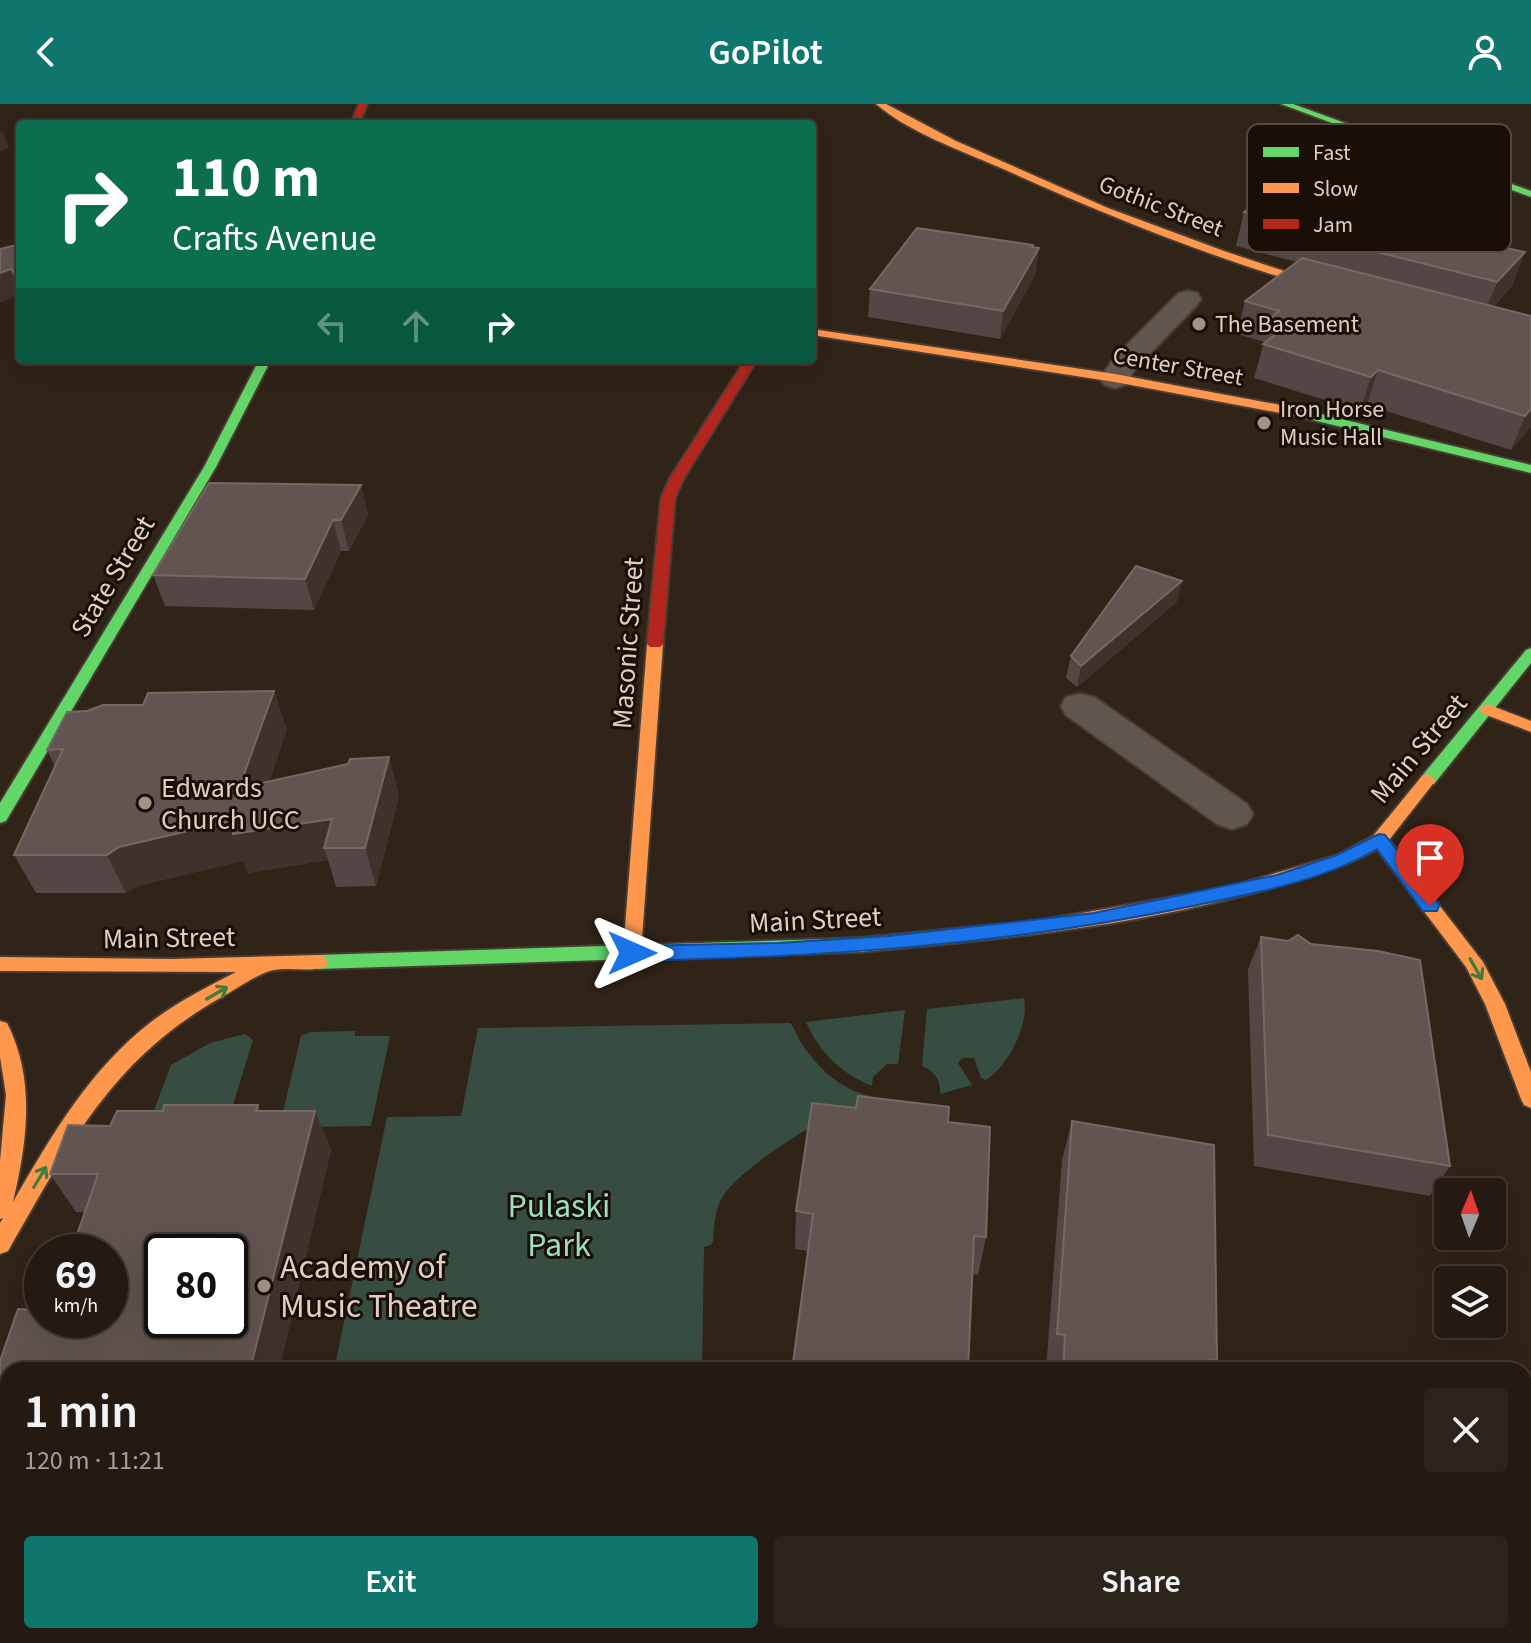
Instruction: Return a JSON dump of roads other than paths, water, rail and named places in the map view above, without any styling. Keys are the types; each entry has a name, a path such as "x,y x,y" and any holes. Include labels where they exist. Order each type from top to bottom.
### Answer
{"main road":[{"name":"Gothic Street","path":"880,104 951,142 1129,223 1246,264 1360,297"},
{"path":"1285,104 1340,124"},
{"path":"1511,187 1531,194"},
{"name":"Center Street","path":"816,333 961,352 1317,416 1531,469"},
{"name":"State Street","path":"0,817 210,467 263,364"},
{"name":"Masonic Street","path":"632,953 658,582 668,498 677,478 748,364"},
{"name":"Main Street","path":"0,964 133,966 778,950 897,943 1094,920 1278,881 1344,860 1379,840 1531,653"},
{"path":"1487,709 1531,727"},
{"path":"1379,840 1473,962 1495,1004 1531,1099"},
{"path":"0,1244 70,1128 114,1069 144,1039 175,1017 268,963"},
{"path":"0,1029 13,1058 15,1117 0,1209"}],"street":[{"path":"1115,379 1123,365 1188,299"},
{"path":"1080,706 1232,814"}],"place":[{"name":"The Basement","path":"1199,324"},
{"name":"Iron Horse Music Hall","path":"1264,423"},
{"name":"Edwards Church UCC","path":"145,803"},
{"name":"Academy of Music Theatre","path":"264,1286"}],"park label":[{"name":"Pulaski Park","path":"559,1224"}]}
